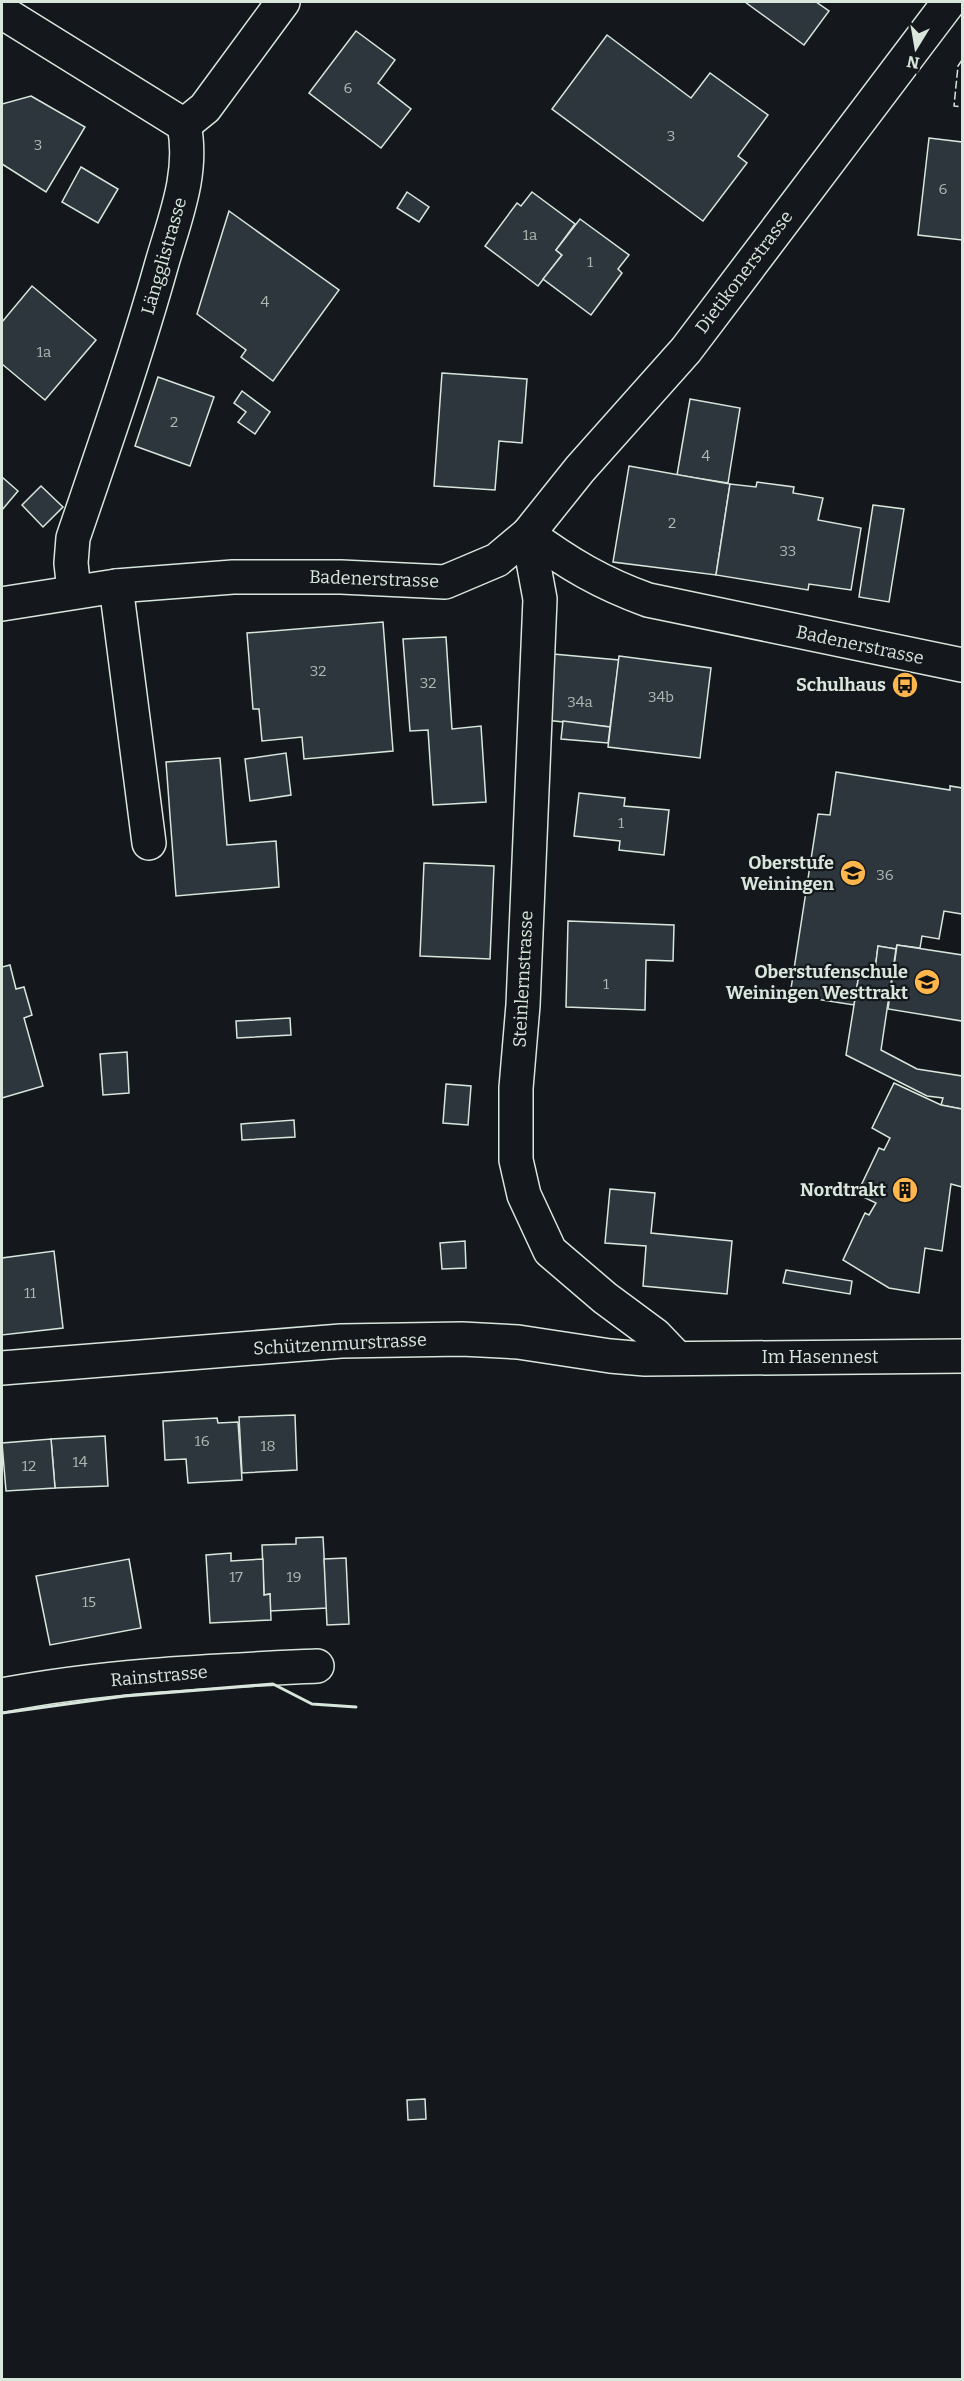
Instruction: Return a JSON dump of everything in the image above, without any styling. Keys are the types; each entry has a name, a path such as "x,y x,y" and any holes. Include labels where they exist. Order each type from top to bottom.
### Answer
{"street":[{"path":"2,12 184,125 205,108 283,2"},
{"name":"Dietikonerstrasse","path":"528,534 580,469 686,350 949,2"},
{"name":"Längglistrasse","path":"74,591 71,563 73,538 148,312 186,177 188,142 184,125"},
{"name":"Badenerstrasse","path":"2,604 116,586 233,577 341,577 445,582 497,560 528,534 572,566 619,589 648,600 963,665"},
{"name":"Steinlernstrasse","path":"528,534 540,599 523,1005 516,1088 516,1160 524,1194 550,1251 605,1298 655,1335 677,1358"},
{"path":"116,586 149,843"},
{"name":"Schützenmurstrasse","path":"2,1368 341,1341 462,1339 518,1342 610,1356 677,1358"},
{"name":"Im Hasennest","path":"677,1358 963,1356"},
{"name":"Rainstrasse","path":"2,1695 154,1674 317,1666"}],"building":[{"path":"745,2 816,2 829,11 804,45"},
{"path":"356,31 395,60 378,83 411,109 381,148 309,93"},
{"path":"607,35 691,98 710,73 768,115 738,156 747,163 703,221 552,109"},
{"path":"31,96 85,127 46,192 2,164 2,104"},
{"path":"929,138 962,142 962,240 918,235"},
{"path":"81,167 118,189 98,223 62,202"},
{"path":"407,192 429,207 419,222 397,208"},
{"path":"532,192 575,224 556,250 562,255 538,286 485,246 517,203 521,206"},
{"path":"229,211 339,290 273,381 241,357 246,350 197,314"},
{"path":"580,219 629,255 618,269 622,273 591,315 543,279 562,255 556,250"},
{"path":"32,286 96,340 45,400 2,364 2,322"},
{"path":"442,373 527,379 522,443 499,441 495,490 434,486"},
{"path":"158,377 214,397 190,466 135,446"},
{"path":"242,391 270,412 255,434 238,422 246,412 234,403"},
{"path":"690,399 740,408 728,483 677,475"},
{"path":"629,466 730,484 716,575 613,562"},
{"path":"2,477 18,491 2,510"},
{"path":"757,482 794,487 793,493 823,498 818,520 861,528 851,590 809,584 808,590 716,575 730,484 756,487"},
{"path":"41,486 63,507 43,527 22,505"},
{"path":"873,505 904,509 889,602 859,597"},
{"path":"383,622 393,751 304,759 302,737 262,741 259,709 253,709 247,633"},
{"path":"446,637 452,729 481,726 486,802 433,805 428,730 410,731 403,639"},
{"path":"553,654 619,660 610,727 545,720"},
{"path":"619,656 711,668 700,758 608,747"},
{"path":"563,721 610,727 608,743 561,739"},
{"path":"286,753 291,795 250,801 245,759"},
{"path":"220,758 227,845 276,841 279,887 176,896 166,762"},
{"path":"836,772 950,790 950,786 962,788 962,914 944,911 939,939 922,936 920,948 897,945 896,949 878,946 875,970 860,968 854,1005 790,995 818,814 830,815"},
{"path":"579,793 625,798 624,806 669,810 664,855 619,850 620,841 574,836"},
{"path":"424,863 494,866 490,959 420,956"},
{"path":"568,921 674,925 673,961 646,960 645,1010 566,1007"},
{"name":"Oberstufenschule Weiningen Westtrakt","path":"897,945 962,955 962,1021 888,1009"},
{"path":"878,946 896,949 881,1050 917,1069 962,1076 962,1109 941,1105 943,1098 927,1096 846,1055 860,968 875,970"},
{"path":"10,965 16,989 24,987 32,1015 24,1018 43,1086 2,1098 2,967"},
{"path":"290,1018 291,1035 237,1038 236,1021"},
{"path":"127,1052 129,1093 103,1095 100,1054"},
{"name":"Nordtrakt","path":"894,1083 941,1105 962,1109 962,1187 951,1184 942,1251 925,1248 919,1293 889,1288 843,1260 865,1213 869,1215 876,1203 857,1194 879,1148 884,1150 890,1138 872,1128"},
{"path":"446,1084 471,1086 468,1125 443,1123"},
{"path":"294,1120 295,1137 242,1140 241,1124"},
{"path":"610,1189 655,1193 651,1233 732,1241 727,1294 643,1286 646,1246 605,1243"},
{"path":"465,1241 466,1268 442,1269 440,1243"},
{"path":"54,1251 63,1328 2,1335 2,1258"},
{"path":"786,1270 852,1281 850,1294 783,1283"},
{"path":"295,1415 297,1470 242,1473 239,1417"},
{"path":"217,1418 218,1423 238,1422 242,1480 188,1483 186,1459 165,1460 163,1421"},
{"path":"105,1436 108,1486 55,1488 51,1439"},
{"path":"51,1439 55,1488 6,1491 2,1443"},
{"path":"323,1537 327,1608 270,1611 270,1594 264,1595 262,1545 296,1544 296,1538"},
{"path":"231,1553 231,1561 263,1559 264,1595 270,1594 271,1620 210,1623 206,1555"},
{"path":"346,1558 349,1624 327,1625 324,1559"},
{"path":"129,1559 141,1628 50,1645 36,1576"},
{"path":"425,2099 426,2119 408,2120 407,2100"}],"fence":[{"path":"962,60 958,66 954,106 962,107"}],"wall":[{"path":"2,1713 125,1696 273,1684 312,1704 356,1707"}],"place":[{"name":"Schulhaus","path":"905,685"},
{"name":"Oberstufe Weiningen","path":"853,873"},
{"name":"Oberstufenschule Weiningen Westtrakt","path":"927,982"},
{"name":"Nordtrakt","path":"905,1190"}]}
